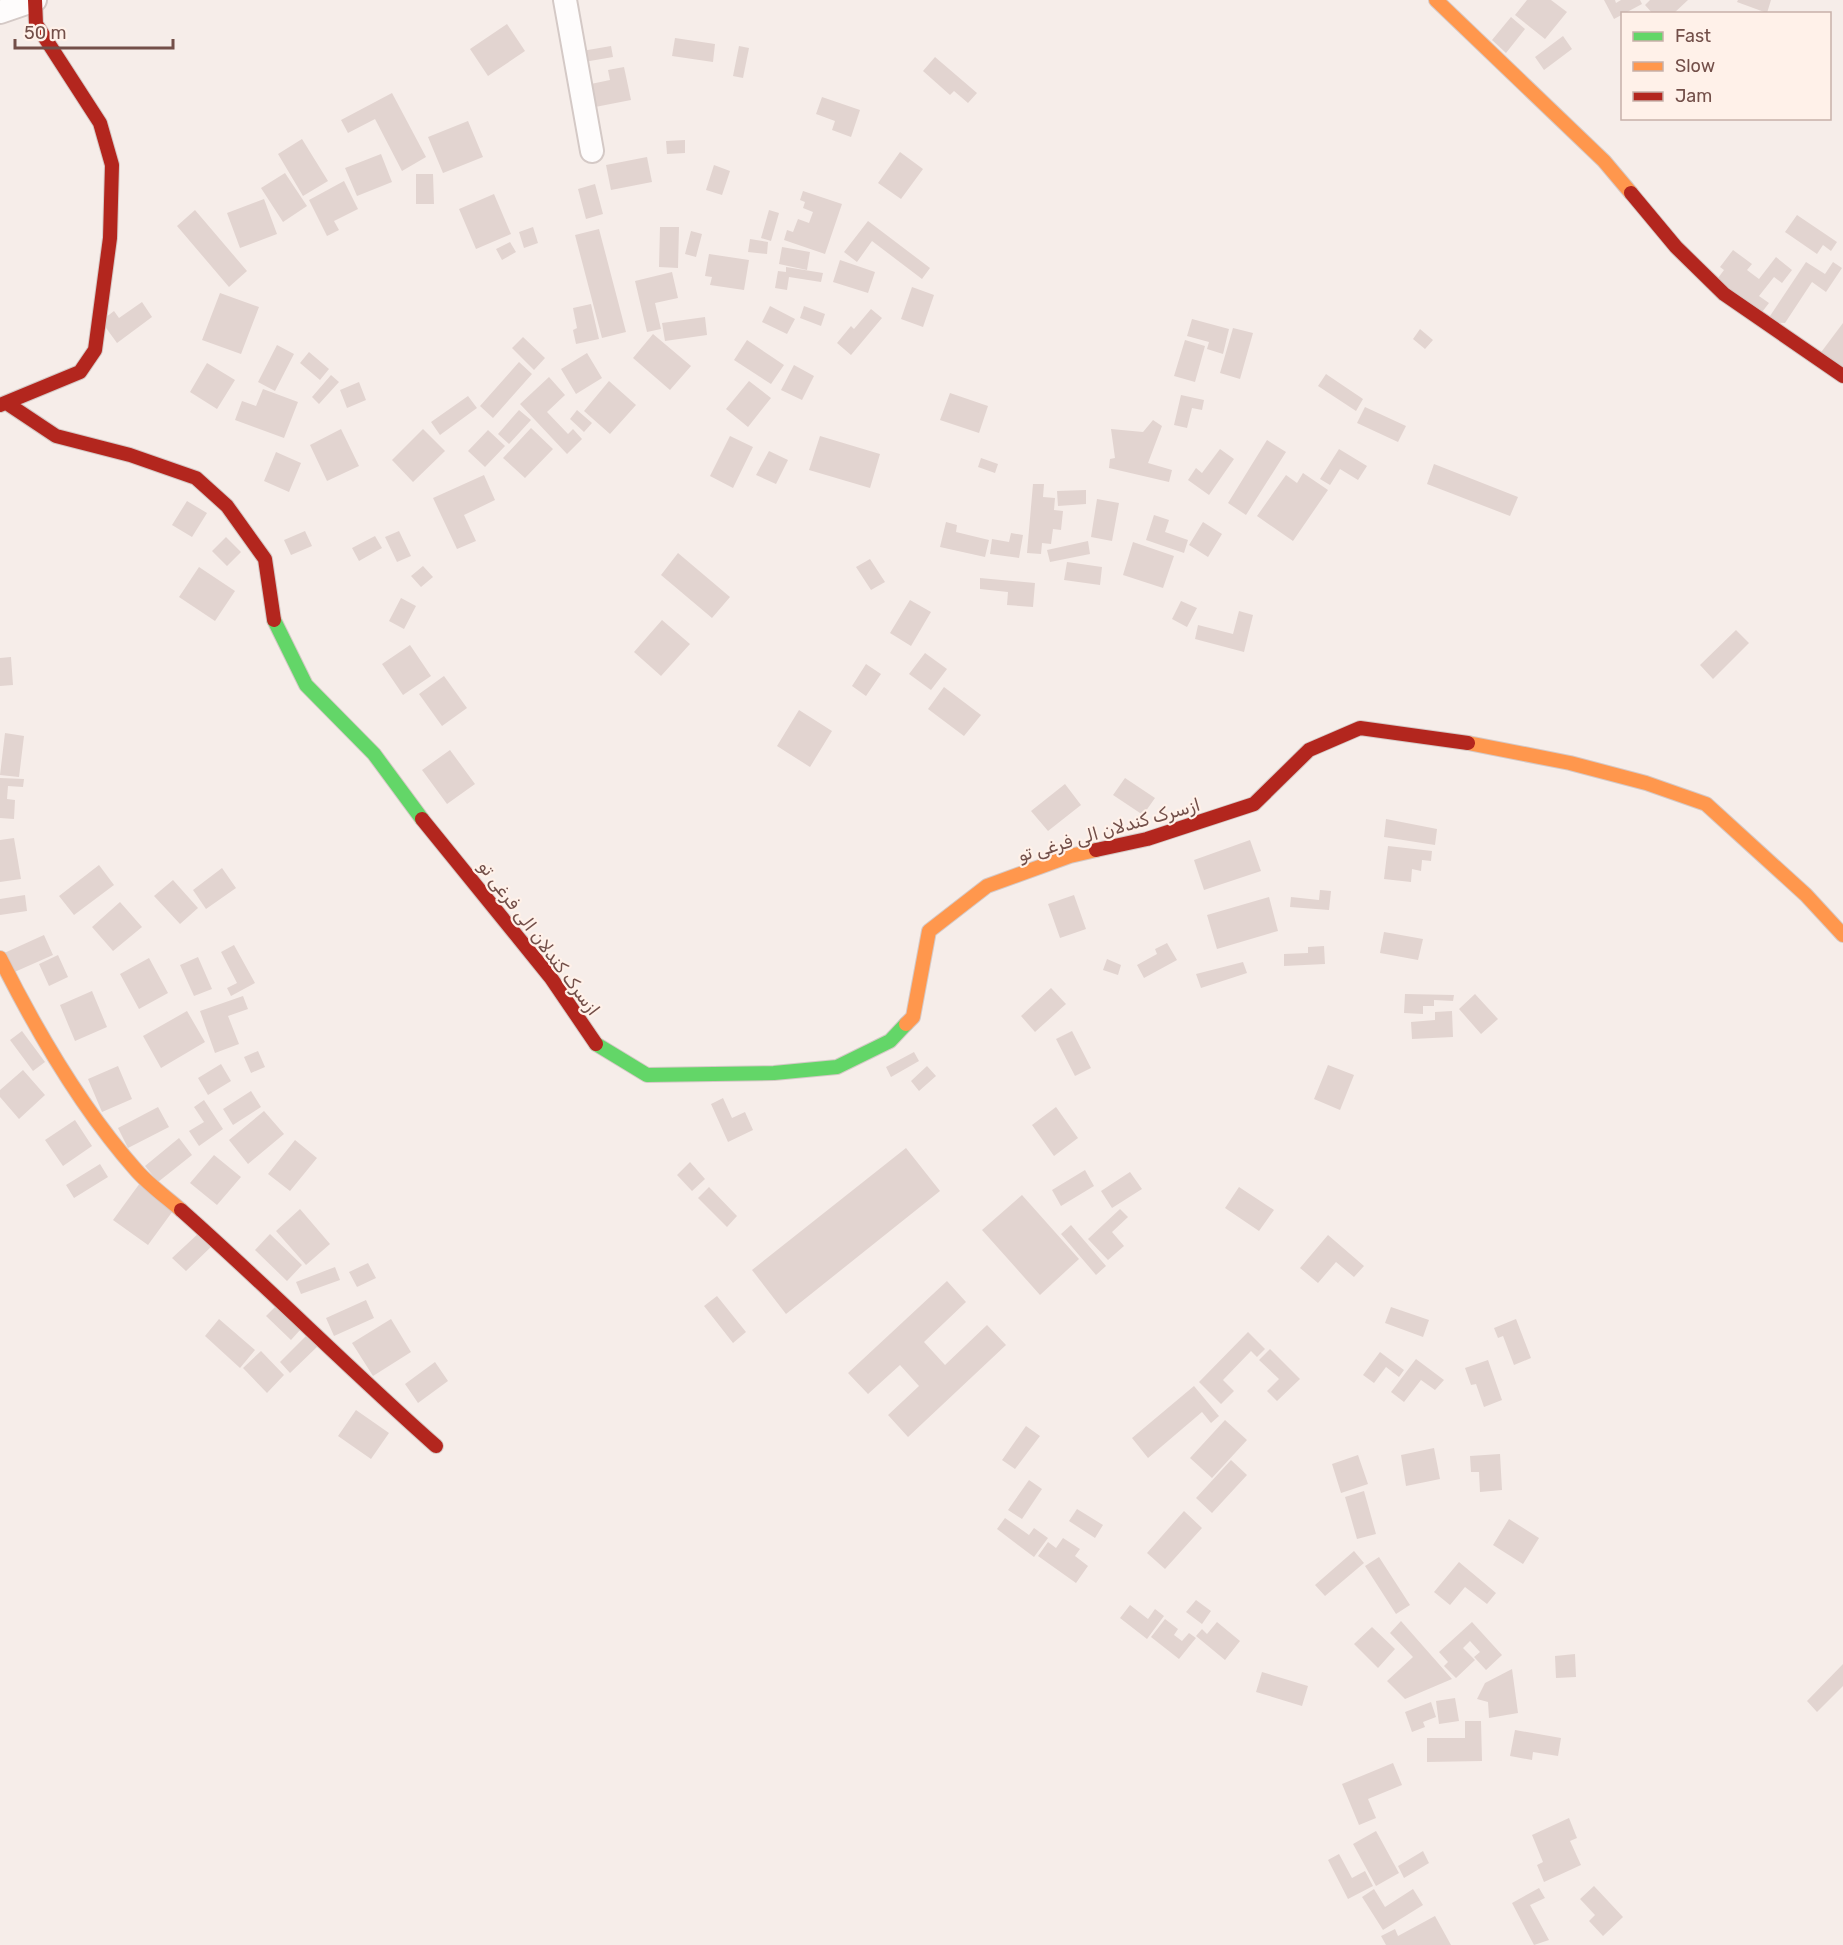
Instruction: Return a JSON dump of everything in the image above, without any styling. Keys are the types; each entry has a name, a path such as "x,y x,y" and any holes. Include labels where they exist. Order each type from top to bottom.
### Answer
{"street":[{"path":"0,12 35,0 36,24 100,123 112,165 110,238 95,350 80,372 4,405"},
{"path":"565,0 592,151"},
{"path":"1436,0 1551,113 1604,161 1676,247 1724,294 1843,376"},
{"name":"ازسرک کندلان الی فرغی تو","path":"4,405 56,435 130,455 196,478 226,506 265,559 274,622 306,685 375,754 422,819 551,978 597,1045 647,1076 774,1073 837,1067 890,1041 913,1017 929,931 987,886 1070,856 1147,839 1254,804 1309,750 1360,728 1451,740 1570,763 1646,783 1706,804 1833,914 1843,935"},
{"path":"0,958 28,1013 94,1116 137,1170 249,1270 344,1364 436,1446"}],"building":[{"path":"1527,0 1551,0 1567,12 1545,39 1515,15"},
{"path":"1604,0 1615,0 1616,3 1621,0 1640,0 1642,4 1627,12 1621,12 1621,15 1614,19"},
{"path":"1650,0 1688,0 1675,12 1651,12 1645,5"},
{"path":"1738,0 1771,0 1767,12 1737,2"},
{"path":"1511,17 1525,29 1506,53 1492,40"},
{"path":"507,24 525,51 488,76 470,49"},
{"path":"1563,36 1572,49 1544,70 1535,57"},
{"path":"675,38 715,44 713,62 672,56"},
{"path":"611,46 613,57 584,62 582,51"},
{"path":"739,46 749,48 743,78 733,76"},
{"path":"935,57 977,93 968,103 954,91 950,95 923,71"},
{"path":"624,67 631,100 590,108 586,85 610,80 608,70"},
{"path":"392,93 426,157 402,171 375,119 348,133 341,120"},
{"path":"822,97 860,110 851,137 832,130 835,121 816,114"},
{"path":"468,121 483,157 443,173 428,137"},
{"path":"302,139 328,181 303,196 278,154"},
{"path":"685,140 685,153 667,154 666,141"},
{"path":"900,152 923,169 901,199 878,183"},
{"path":"381,154 392,182 357,196 345,168"},
{"path":"647,157 652,182 611,190 606,165"},
{"path":"714,165 730,171 722,195 706,190"},
{"path":"285,173 307,206 283,222 261,188"},
{"path":"416,174 433,174 434,204 416,204"},
{"path":"344,181 358,209 334,221 339,230 327,236 309,200"},
{"path":"595,184 603,214 586,219 578,189"},
{"path":"803,191 842,204 825,254 784,240 787,230 793,232 798,219 809,223 813,212 803,208 805,202 800,200"},
{"path":"494,194 511,234 476,249 459,209"},
{"path":"264,199 277,234 240,248 227,213"},
{"path":"195,210 247,271 229,287 177,226"},
{"path":"769,210 779,213 771,241 761,238"},
{"path":"1797,215 1837,242 1831,251 1823,245 1817,254 1785,232"},
{"path":"868,221 930,268 922,279 872,241 857,262 844,252"},
{"path":"533,227 538,243 524,248 519,232"},
{"path":"660,227 679,227 678,268 659,267"},
{"path":"599,229 626,332 602,338 575,235"},
{"path":"691,231 702,234 696,257 685,254"},
{"path":"750,239 768,242 767,254 748,252"},
{"path":"510,242 516,252 502,260 496,249"},
{"path":"782,247 810,252 807,270 779,264"},
{"path":"1733,250 1752,264 1747,270 1759,279 1776,257 1792,270 1782,283 1774,277 1759,296 1769,303 1759,316 1715,282 1724,270 1720,267"},
{"path":"709,254 749,260 744,290 710,285 712,277 705,276"},
{"path":"840,260 875,272 868,293 833,282"},
{"path":"1806,262 1825,274 1833,262 1842,268 1826,292 1812,282 1785,323 1766,322"},
{"path":"786,267 823,273 821,282 789,277 787,290 775,288 778,271 786,272"},
{"path":"672,272 678,298 655,303 661,329 647,332 635,281"},
{"path":"912,287 934,295 923,327 901,319"},
{"path":"220,293 259,307 241,354 202,340"},
{"path":"142,302 152,317 117,343 101,321 114,311 119,318"},
{"path":"591,304 599,339 576,344 573,330 577,328 573,308"},
{"path":"770,306 795,319 787,334 762,322"},
{"path":"804,306 825,314 821,326 800,318"},
{"path":"871,309 882,318 851,355 837,343 851,326 854,329"},
{"path":"705,317 707,335 665,341 662,323"},
{"path":"1192,319 1229,329 1223,354 1207,349 1209,342 1187,336"},
{"path":"1843,323 1843,373 1819,355"},
{"path":"1233,328 1253,333 1240,379 1220,373"},
{"path":"1420,329 1433,340 1425,349 1413,339"},
{"path":"653,334 691,366 670,390 633,358"},
{"path":"523,337 545,358 534,370 512,348"},
{"path":"747,340 784,365 771,384 734,360"},
{"path":"1185,340 1205,346 1195,382 1174,376"},
{"path":"277,345 294,354 275,391 258,382"},
{"path":"309,352 329,369 320,380 300,363"},
{"path":"587,353 602,378 576,394 561,369"},
{"path":"519,362 532,374 493,418 480,406"},
{"path":"207,363 235,380 217,409 190,392"},
{"path":"794,365 814,376 802,400 781,390"},
{"path":"1326,374 1363,399 1356,411 1318,386"},
{"path":"331,375 339,382 319,404 312,397"},
{"path":"549,377 565,395 547,412 568,434 573,429 582,439 567,454 520,404"},
{"path":"609,381 636,405 610,434 584,411"},
{"path":"749,381 771,398 748,427 726,409"},
{"path":"359,382 366,400 347,408 340,390"},
{"path":"263,389 298,402 284,438 235,420 242,401 256,406"},
{"path":"950,393 988,406 979,433 940,420"},
{"path":"1181,395 1204,400 1202,410 1192,408 1187,428 1174,425"},
{"path":"468,396 477,408 440,435 431,422"},
{"path":"1365,407 1406,426 1398,442 1357,423"},
{"path":"519,410 531,420 509,444 498,434"},
{"path":"577,410 592,423 584,432 570,419"},
{"path":"1153,420 1162,426 1148,463 1172,470 1169,482 1109,468 1110,459 1115,458 1111,429 1143,432"},
{"path":"531,428 553,449 525,478 503,458"},
{"path":"341,429 359,466 327,481 310,445"},
{"path":"423,429 445,451 413,482 392,460"},
{"path":"488,430 505,446 485,467 468,451"},
{"path":"730,436 753,447 733,488 710,476"},
{"path":"820,436 880,454 870,488 809,470"},
{"path":"1267,440 1286,452 1246,515 1228,503"},
{"path":"1220,449 1234,459 1209,495 1188,480 1196,468 1202,473"},
{"path":"1339,449 1367,466 1358,480 1340,469 1330,485 1320,479"},
{"path":"769,451 788,460 776,484 756,475"},
{"path":"276,452 301,463 289,492 264,481"},
{"path":"981,458 998,464 995,473 978,467"},
{"path":"1434,464 1518,497 1510,516 1427,484"},
{"path":"1303,473 1328,490 1293,541 1257,516 1286,475 1297,483"},
{"path":"484,475 495,500 464,515 476,541 457,549 433,498"},
{"path":"1033,484 1044,484 1043,497 1055,498 1054,510 1063,511 1061,530 1053,529 1051,544 1042,543 1041,554 1027,553"},
{"path":"1086,490 1086,504 1058,506 1057,491"},
{"path":"1097,499 1119,503 1112,541 1091,537"},
{"path":"187,501 207,513 192,537 172,525"},
{"path":"1154,515 1169,520 1165,532 1188,540 1184,553 1146,540"},
{"path":"946,522 957,525 956,532 989,540 985,557 940,547"},
{"path":"1203,522 1222,534 1208,557 1189,545"},
{"path":"305,531 312,546 291,555 284,540"},
{"path":"399,531 411,556 397,562 385,537"},
{"path":"1011,533 1023,535 1019,558 990,554 992,539 1009,542"},
{"path":"375,536 382,548 359,561 352,548"},
{"path":"226,537 241,552 227,566 212,551"},
{"path":"1088,541 1090,554 1050,562 1047,550"},
{"path":"1133,542 1174,556 1163,588 1123,575"},
{"path":"678,553 730,597 712,618 661,575"},
{"path":"870,559 885,582 871,590 856,567"},
{"path":"1067,562 1102,567 1100,585 1064,580"},
{"path":"423,566 433,577 421,587 411,576"},
{"path":"199,567 235,591 215,621 179,597"},
{"path":"980,578 1035,583 1033,607 1007,605 1008,592 980,589"},
{"path":"401,598 416,606 404,629 389,621"},
{"path":"910,600 931,612 911,646 890,633"},
{"path":"1181,601 1197,608 1187,627 1172,619"},
{"path":"1239,611 1253,615 1244,652 1195,639 1198,625 1233,634"},
{"path":"662,620 690,644 661,676 634,652"},
{"path":"1736,630 1749,643 1713,679 1700,665"},
{"path":"410,645 431,676 403,695 382,664"},
{"path":"925,653 947,669 931,690 909,674"},
{"path":"11,657 13,685 0,686 0,658"},
{"path":"866,664 881,674 866,696 852,686"},
{"path":"444,676 467,708 442,726 419,694"},
{"path":"944,687 981,715 964,736 928,709"},
{"path":"799,710 832,731 810,767 777,746"},
{"path":"5,733 24,736 19,777 0,775"},
{"path":"450,750 475,784 447,804 422,770"},
{"path":"0,778 24,779 23,787 8,786 7,799 15,800 14,819 0,818"},
{"path":"1125,778 1155,798 1143,815 1113,795"},
{"path":"1065,784 1081,805 1048,831 1031,811"},
{"path":"1386,819 1437,829 1435,845 1384,837"},
{"path":"14,838 21,879 0,882 0,840"},
{"path":"1250,840 1261,871 1204,890 1194,860"},
{"path":"1388,846 1432,851 1431,861 1422,860 1421,871 1412,869 1411,882 1384,879"},
{"path":"99,865 114,885 74,915 59,896"},
{"path":"222,868 236,888 206,909 193,890"},
{"path":"173,880 198,908 180,924 154,896"},
{"path":"1320,890 1331,891 1329,910 1290,907 1291,897 1319,900"},
{"path":"25,895 27,911 0,915 0,899"},
{"path":"1074,895 1086,929 1060,938 1048,904"},
{"path":"1269,897 1278,931 1217,949 1207,915"},
{"path":"120,902 142,927 113,951 92,927"},
{"path":"1384,932 1423,939 1418,960 1380,953"},
{"path":"44,935 53,955 10,974 2,954"},
{"path":"1167,943 1177,960 1144,978 1137,965 1157,954 1155,949"},
{"path":"234,945 255,983 231,996 227,988 237,983 221,952"},
{"path":"1324,946 1325,964 1284,966 1284,954 1308,953 1308,947"},
{"path":"58,955 68,977 49,986 39,964"},
{"path":"198,957 212,989 194,996 180,965"},
{"path":"149,958 168,993 139,1009 120,974"},
{"path":"1107,959 1121,965 1118,975 1103,970"},
{"path":"1243,962 1247,973 1201,988 1196,974"},
{"path":"1051,988 1066,1004 1035,1032 1021,1016"},
{"path":"92,991 107,1027 75,1041 60,1005"},
{"path":"1405,994 1454,995 1453,1001 1434,1000 1434,1006 1423,1006 1423,1014 1404,1013"},
{"path":"1475,994 1498,1019 1481,1034 1459,1009"},
{"path":"243,996 248,1009 228,1016 239,1044 215,1053 200,1011"},
{"path":"187,1011 205,1042 161,1068 143,1036"},
{"path":"1452,1011 1453,1037 1412,1039 1411,1022 1435,1020 1435,1012"},
{"path":"22,1031 45,1062 33,1071 10,1040"},
{"path":"1072,1031 1091,1068 1075,1076 1056,1039"},
{"path":"258,1051 265,1067 251,1073 244,1057"},
{"path":"914,1052 919,1061 891,1077 886,1067"},
{"path":"221,1064 231,1081 208,1095 198,1078"},
{"path":"1328,1065 1354,1075 1340,1110 1314,1099"},
{"path":"118,1066 132,1099 102,1112 88,1079"},
{"path":"927,1066 936,1076 919,1091 911,1081"},
{"path":"23,1070 45,1095 19,1119 0,1097 0,1090"},
{"path":"251,1091 261,1107 233,1125 223,1109"},
{"path":"723,1098 732,1118 745,1112 753,1130 728,1142 711,1104"},
{"path":"204,1100 223,1129 199,1146 189,1131 204,1122 194,1107"},
{"path":"158,1107 169,1127 128,1148 118,1128"},
{"path":"1056,1107 1078,1138 1054,1156 1032,1125"},
{"path":"264,1111 284,1134 248,1164 229,1140"},
{"path":"75,1120 92,1146 63,1166 45,1140"},
{"path":"179,1138 192,1155 158,1182 145,1166"},
{"path":"295,1140 317,1158 290,1191 268,1174"},
{"path":"906,1148 940,1191 786,1314 752,1270"},
{"path":"214,1155 241,1177 217,1205 190,1183"},
{"path":"690,1162 705,1179 692,1191 677,1175"},
{"path":"100,1164 108,1177 74,1198 66,1185"},
{"path":"1085,1170 1094,1186 1061,1206 1052,1190"},
{"path":"1130,1172 1142,1189 1112,1208 1101,1191"},
{"path":"140,1183 175,1208 148,1245 113,1220"},
{"path":"709,1187 737,1216 727,1227 698,1198"},
{"path":"1239,1187 1274,1210 1259,1231 1225,1208"},
{"path":"1022,1195 1079,1259 1040,1295 982,1230"},
{"path":"300,1209 330,1244 306,1265 276,1231"},
{"path":"1120,1209 1128,1217 1112,1232 1124,1246 1108,1260 1088,1239"},
{"path":"1071,1225 1106,1266 1096,1275 1061,1234"},
{"path":"200,1232 213,1245 186,1271 172,1258"},
{"path":"270,1234 302,1265 287,1281 255,1250"},
{"path":"1328,1235 1364,1266 1354,1277 1336,1262 1318,1283 1300,1268"},
{"path":"368,1263 376,1278 357,1287 349,1272"},
{"path":"335,1267 340,1280 301,1294 296,1282"},
{"path":"947,1281 966,1302 924,1342 945,1365 987,1325 1006,1345 908,1437 888,1415 919,1386 900,1365 868,1394 848,1373"},
{"path":"717,1296 746,1332 733,1343 704,1306"},
{"path":"366,1300 374,1318 334,1336 326,1318"},
{"path":"275,1307 300,1330 291,1340 266,1316"},
{"path":"1391,1307 1429,1320 1423,1337 1385,1323"},
{"path":"219,1319 255,1350 240,1368 205,1336"},
{"path":"391,1319 411,1352 373,1376 352,1343"},
{"path":"1516,1319 1531,1358 1514,1365 1503,1336 1498,1338 1494,1328"},
{"path":"1248,1332 1265,1349 1257,1357 1251,1351 1223,1380 1234,1391 1221,1404 1199,1382"},
{"path":"308,1334 319,1345 290,1373 280,1362"},
{"path":"1270,1349 1300,1379 1277,1401 1267,1391 1279,1379 1259,1360"},
{"path":"261,1351 284,1375 267,1393 243,1368"},
{"path":"1380,1352 1404,1370 1399,1377 1386,1367 1374,1383 1363,1375"},
{"path":"1416,1359 1444,1380 1435,1390 1421,1380 1404,1402 1391,1392"},
{"path":"1488,1360 1502,1400 1484,1407 1476,1384 1471,1385 1465,1368"},
{"path":"435,1362 448,1381 418,1403 405,1384"},
{"path":"1194,1386 1219,1416 1211,1423 1202,1412 1148,1458 1132,1438"},
{"path":"356,1410 389,1433 371,1459 338,1436"},
{"path":"1225,1420 1247,1440 1212,1478 1190,1458"},
{"path":"1026,1426 1040,1436 1015,1469 1002,1460"},
{"path":"1434,1448 1440,1479 1406,1486 1401,1455"},
{"path":"1500,1454 1502,1490 1480,1492 1479,1472 1471,1472 1470,1456"},
{"path":"1358,1455 1368,1484 1341,1493 1332,1464"},
{"path":"1231,1460 1247,1475 1212,1513 1196,1498"},
{"path":"1029,1480 1042,1489 1022,1519 1008,1510"},
{"path":"1364,1491 1376,1534 1357,1539 1345,1497"},
{"path":"1077,1509 1103,1525 1095,1538 1069,1521"},
{"path":"1184,1511 1202,1528 1165,1569 1147,1553"},
{"path":"1005,1518 1029,1535 1034,1528 1048,1538 1034,1557 997,1529"},
{"path":"1509,1519 1539,1538 1523,1564 1493,1545"},
{"path":"1063,1538 1080,1549 1075,1556 1088,1566 1076,1583 1038,1556 1048,1542 1056,1548"},
{"path":"1354,1551 1364,1563 1325,1596 1315,1585"},
{"path":"1379,1557 1410,1605 1396,1614 1365,1566"},
{"path":"1459,1562 1496,1593 1487,1604 1465,1587 1450,1605 1434,1592"},
{"path":"1196,1600 1211,1611 1202,1624 1186,1612"},
{"path":"1130,1605 1148,1619 1155,1609 1164,1616 1147,1639 1120,1618"},
{"path":"1165,1619 1178,1629 1174,1635 1182,1641 1189,1633 1196,1638 1179,1659 1151,1637"},
{"path":"1401,1621 1452,1679 1405,1699 1387,1681 1413,1657 1390,1633"},
{"path":"1217,1622 1240,1641 1225,1660 1196,1636 1202,1629 1207,1634"},
{"path":"1472,1622 1502,1655 1486,1670 1474,1657 1480,1652 1470,1641 1463,1648 1475,1660 1456,1678 1444,1666 1448,1662 1439,1652"},
{"path":"1372,1627 1395,1649 1378,1668 1354,1644"},
{"path":"1575,1654 1576,1677 1556,1678 1555,1656"},
{"path":"1843,1664 1843,1686 1817,1712 1807,1701"},
{"path":"1512,1669 1518,1713 1489,1718 1488,1702 1477,1699 1485,1683"},
{"path":"1262,1672 1308,1686 1302,1706 1256,1692"},
{"path":"1455,1698 1459,1721 1439,1724 1436,1701"},
{"path":"1431,1702 1436,1717 1423,1722 1425,1727 1412,1732 1405,1712"},
{"path":"1465,1721 1481,1721 1482,1761 1427,1762 1427,1738 1465,1738"},
{"path":"1515,1730 1561,1738 1558,1756 1533,1752 1532,1760 1510,1756"},
{"path":"1393,1763 1402,1785 1368,1799 1376,1818 1359,1825 1342,1784"},
{"path":"1569,1818 1577,1838 1570,1841 1581,1865 1544,1882 1537,1865 1543,1862 1532,1835"},
{"path":"1376,1831 1399,1873 1376,1886 1353,1844"},
{"path":"1423,1851 1429,1863 1404,1878 1398,1866"},
{"path":"1339,1854 1352,1878 1365,1871 1373,1886 1348,1899 1328,1860"},
{"path":"1594,1886 1623,1917 1603,1936 1589,1921 1595,1915 1580,1899"},
{"path":"1539,1888 1545,1898 1530,1905 1549,1940 1534,1945 1512,1903"},
{"path":"1374,1889 1385,1907 1413,1889 1423,1905 1383,1930 1362,1897"},
{"path":"1435,1916 1451,1945 1386,1945 1381,1936 1395,1929 1398,1936"}],"traffic: fast":[{"path":"274,620 306,685 374,754 422,819"},
{"path":"596,1044 647,1075 774,1073 837,1067 890,1041 906,1024"}],"traffic: slow":[{"path":"1436,0 1604,161 1631,193"},
{"path":"1468,743 1570,763 1646,783 1706,804 1806,895 1843,935"},
{"path":"906,1024 913,1017 929,931 987,886 1070,856 1096,850"},
{"path":"0,958 61,1068 97,1121 141,1175 181,1210"}],"traffic: jam":[{"path":"0,405 80,372 95,350 110,238 112,165 100,123 36,24 35,0"},
{"path":"1631,193 1676,247 1724,294 1843,376"},
{"path":"8,404 56,436 130,455 196,478 227,506 265,559 274,620"},
{"path":"1096,850 1147,839 1254,804 1309,750 1360,728 1468,743"},
{"path":"422,819 551,978 596,1044"},
{"path":"181,1210 436,1446"}]}
